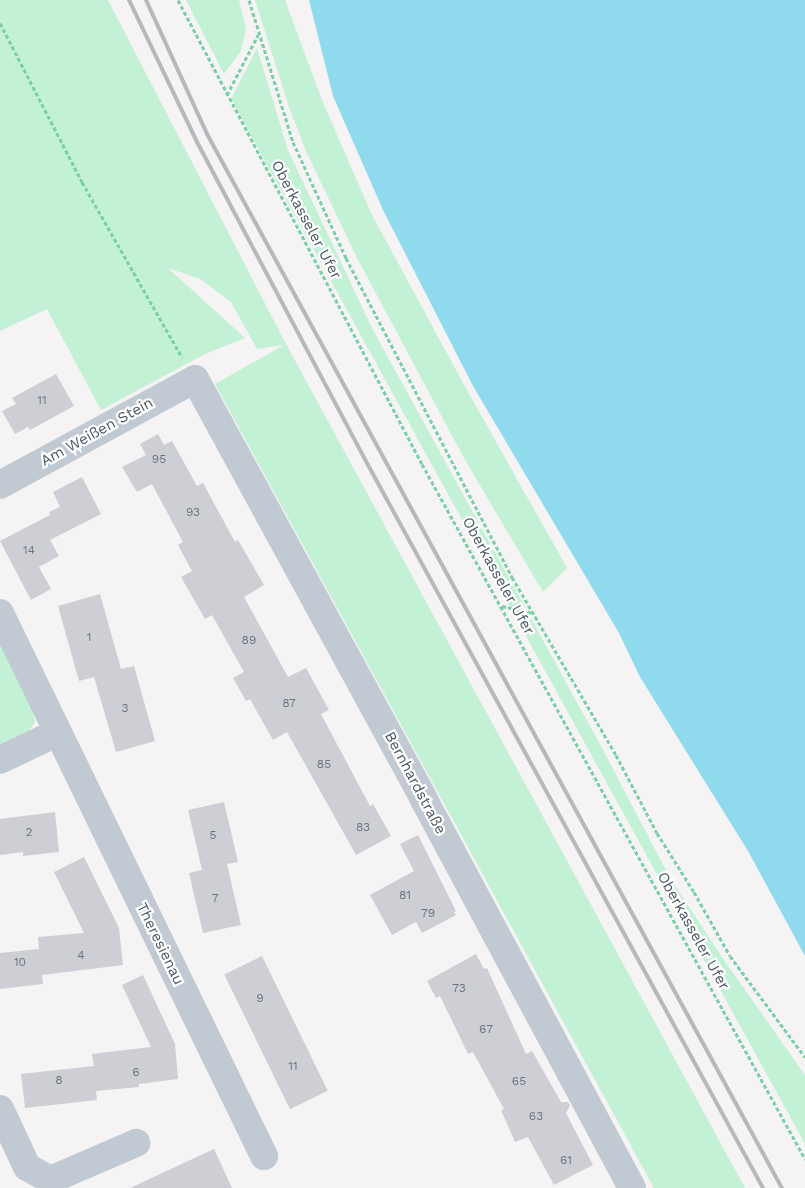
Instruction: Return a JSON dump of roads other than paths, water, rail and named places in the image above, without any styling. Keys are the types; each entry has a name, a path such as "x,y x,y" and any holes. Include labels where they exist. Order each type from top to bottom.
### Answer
{"street":[{"name":"Am Weißen Stein","path":"0,485 195,379"},
{"name":"Bernhardstraße","path":"195,379 428,806 632,1188"},
{"name":"Theresienau","path":"0,614 56,733 264,1156"},
{"path":"0,760 56,733"},
{"path":"0,1109 28,1167 50,1180 136,1143"}],"water":[{"path":"309,0 805,0 805,956 748,851 640,677 619,633 473,386 383,210 333,96"}],"railway":[{"path":"129,0 197,142 368,465 763,1188"},
{"path":"146,0 207,134 782,1188"}]}
